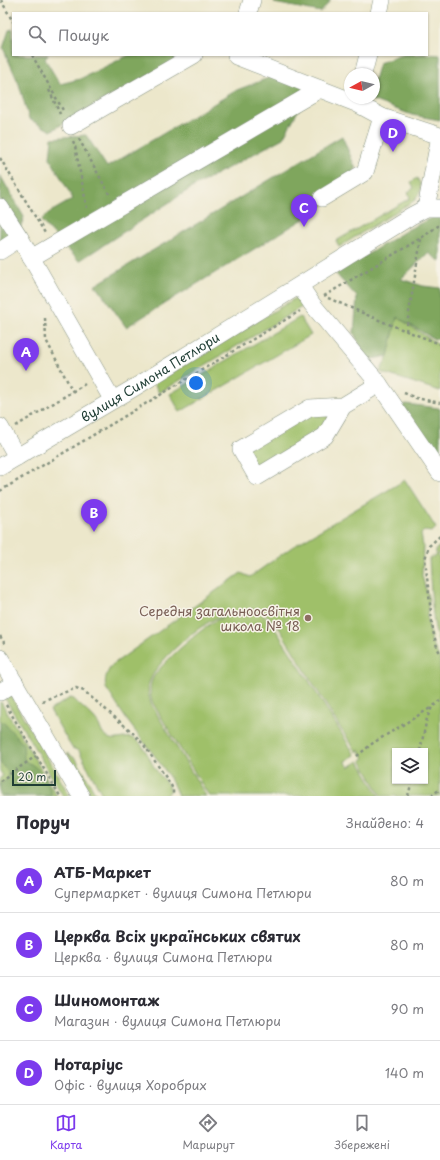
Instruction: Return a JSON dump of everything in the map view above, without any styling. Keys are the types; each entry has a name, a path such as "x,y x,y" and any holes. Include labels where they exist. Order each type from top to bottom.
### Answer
{"street":[{"path":"248,12 252,0"},
{"path":"379,12 382,0"},
{"path":"68,128 192,56"},
{"path":"238,56 320,89 344,96"},
{"path":"365,68 368,56"},
{"path":"31,258 320,89"},
{"path":"362,104 382,117 440,136 433,208"},
{"path":"322,198 365,172 382,117"},
{"path":"0,207 20,238 112,399"},
{"name":"вулиця Симона Петлюри","path":"0,467 300,286 433,208"},
{"path":"0,251 20,238"},
{"path":"300,286 318,300 379,384 440,473"},
{"path":"343,406 310,408 241,449 257,477 325,436 343,406 379,384"},
{"path":"2,430 17,457"},
{"path":"0,658 81,796"},
{"path":"3,698 15,683"}],"path":[{"path":"1,0 12,20"},
{"path":"41,71 75,146 87,210 81,228"},
{"path":"0,158 52,245"},
{"path":"0,491 440,226"},
{"path":"406,331 421,238"},
{"path":"318,300 440,344"},
{"path":"45,318 46,340 73,392"},
{"path":"2,430 73,392 90,381"},
{"path":"379,384 416,398 440,403"},
{"path":"440,536 429,546 425,559 433,631 440,653"},
{"path":"40,702 76,688 84,691 132,732 144,746 171,785 173,796"},
{"path":"3,698 60,796"},
{"path":"358,756 373,743 440,701"},
{"path":"421,748 427,718 432,707"},
{"path":"0,781 36,756"},
{"path":"408,796 411,784"},
{"path":"431,796 440,789"}],"green space":[{"path":"276,0 331,0 321,12 274,3"},
{"path":"12,29 12,56 47,56 45,59 60,84 80,79 127,56 184,56 82,112 51,131 29,119 19,84 3,48 9,30"},
{"path":"428,54 440,55 440,120 412,115 380,103 380,68 378,68 379,63 398,56 428,56"},
{"path":"271,77 316,78 283,138 193,187 79,261 41,221 47,214 73,199 50,158 52,138 86,135 107,167 237,90"},
{"path":"342,136 356,169 320,209 126,327 98,288 94,286"},
{"path":"0,175 24,217 14,246 0,249"},
{"path":"417,178 421,186 419,194 415,200 339,247 336,241 410,198 408,192 414,188 411,182"},
{"path":"440,217 440,261 428,253 401,279 423,286 440,288 440,339 434,339 397,317 388,356 367,360 354,333 357,297 336,274 407,230 431,218"},
{"path":"299,296 305,305 159,393 154,383"},
{"path":"300,317 311,335 180,412 170,394"},
{"path":"397,317 440,346 440,391 380,372 388,356"},
{"path":"406,404 440,409 440,474 395,409"},
{"path":"339,408 323,434 258,473 244,449 311,410"},
{"path":"405,480 436,528 432,532 424,531 421,534 423,546 422,576 429,600 427,615 432,643 440,659 440,796 381,796 361,760 364,758 359,750 357,752 339,726 279,628 267,615 254,609 215,619 194,632 185,639 159,666 148,685 151,704 206,796 178,796 163,767 127,720 106,688 106,676 112,665 241,573 250,577 292,547"},
{"path":"440,546 440,553 437,555 440,559 440,647 433,615 429,559 436,555 436,549"},
{"path":"251,611 260,613 270,621 355,755 345,761 349,767 359,761 379,796 209,796 152,702 150,687 153,678 164,664 182,646 202,630 221,618"},
{"path":"9,693 70,796 63,796 3,695"},
{"path":"70,698 74,699 98,723 106,737 111,739 132,738 136,740 145,750 154,767 171,790 168,794 163,796 103,796 79,751 72,748 50,710"},
{"path":"0,702 57,796 0,796 0,778 3,776 0,771"},
{"path":"0,721 4,723 23,744 24,758 26,762 36,767 40,771 49,786 52,796 0,796 0,785 8,778 8,772 0,762"},
{"path":"67,753 76,759 97,796 91,796"}],"place":[{"name":"Нотаріус","path":"393,152"},
{"name":"Шиномонтаж","path":"304,227"},
{"name":"АТБ-Маркет","path":"26,371"},
{"name":"Церква Всіх українських святих","path":"94,532"},
{"name":"Середня загальноосвітня школа № 18","path":"308,618"}]}
